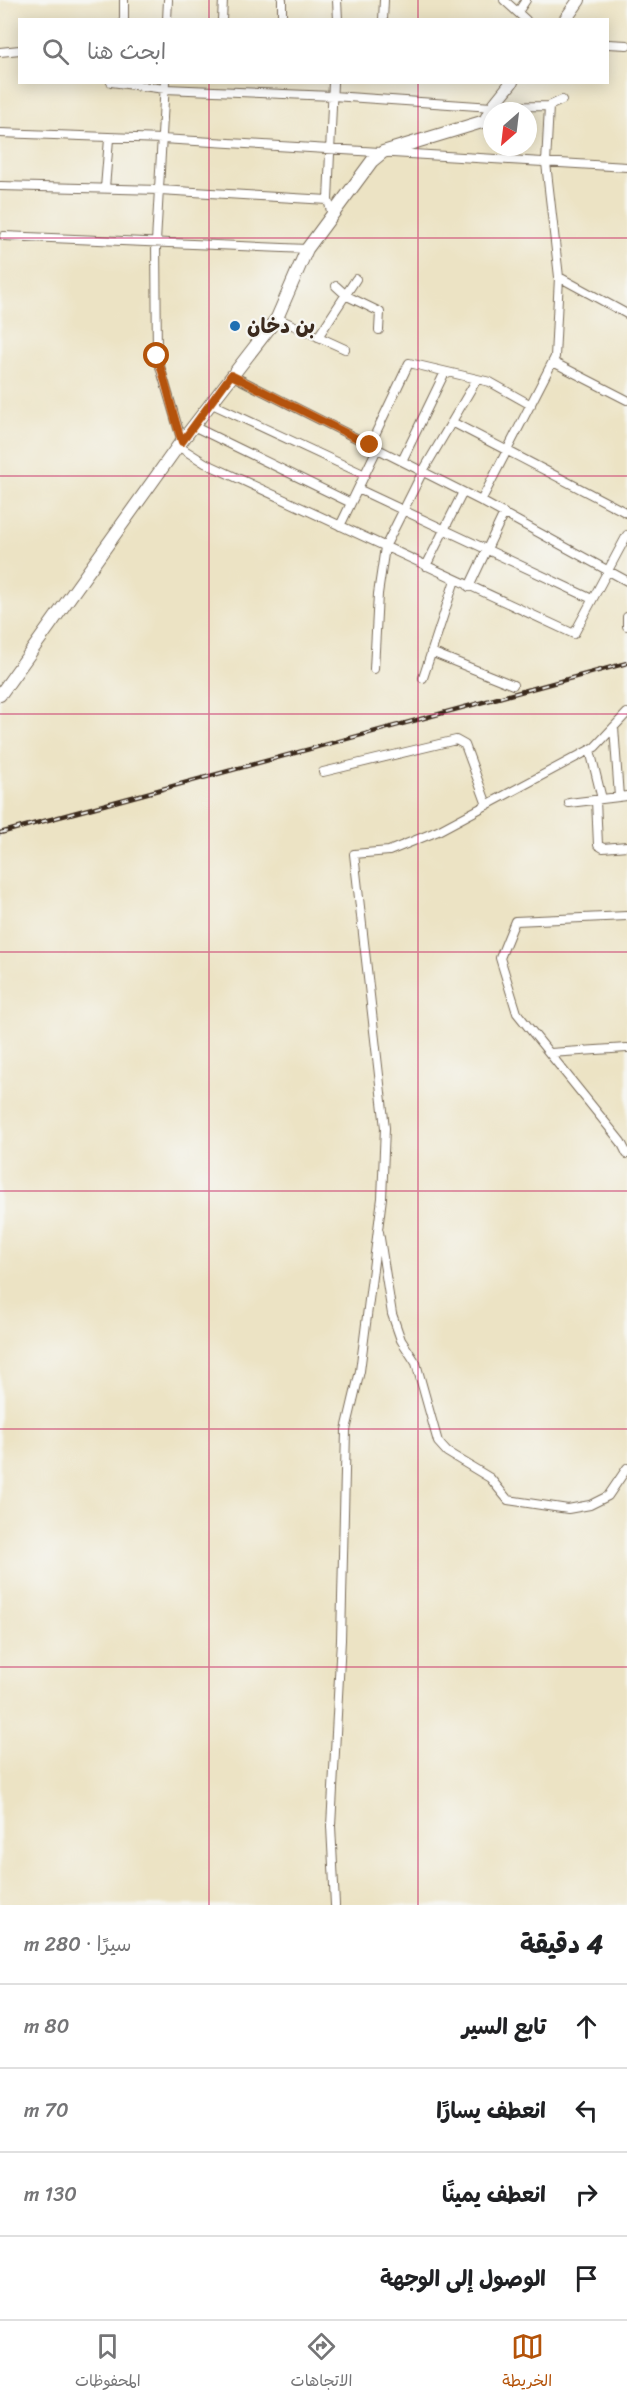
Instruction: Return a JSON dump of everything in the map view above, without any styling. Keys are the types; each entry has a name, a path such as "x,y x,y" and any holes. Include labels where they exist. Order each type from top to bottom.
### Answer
{"street":[{"path":"124,0 124,18"},
{"path":"167,18 168,0"},
{"path":"222,18 223,0"},
{"path":"282,0 282,18"},
{"path":"338,0 338,18"},
{"path":"383,18 384,0"},
{"path":"504,0 524,18"},
{"path":"518,12 526,0"},
{"path":"566,18 579,0"},
{"path":"609,44 627,45"},
{"path":"0,52 18,50"},
{"path":"138,84 483,106"},
{"path":"332,215 328,200 333,84"},
{"path":"496,102 510,84"},
{"path":"165,86 156,242 157,356 168,387 180,444 205,463 574,634 627,535"},
{"path":"537,106 549,106 562,100"},
{"path":"481,501 553,362 557,345 559,277 546,163 549,106"},
{"path":"0,695 193,426 277,318 307,249 372,161 383,152 483,122"},
{"path":"0,133 627,167"},
{"path":"105,188 109,139"},
{"path":"0,186 160,190 328,200"},
{"path":"4,236 307,249"},
{"path":"559,277 627,314"},
{"path":"318,337 356,279"},
{"path":"336,286 347,296 380,312 379,330"},
{"path":"277,318 345,349"},
{"path":"553,362 627,400"},
{"path":"340,526 365,475 373,447 409,363 490,382 531,405"},
{"path":"402,461 445,372"},
{"path":"231,375 481,501 627,581"},
{"path":"375,669 378,594 385,547 423,471 477,379"},
{"path":"210,403 365,475"},
{"path":"452,422 506,453 627,513"},
{"path":"193,426 351,503"},
{"path":"358,489 592,599"},
{"path":"426,567 463,492"},
{"path":"469,587 504,513"},
{"path":"423,678 455,580"},
{"path":"627,618 627,626"},
{"path":"432,652 513,685"},
{"path":"335,1905 331,1826 341,1640 346,1430 360,1371 378,1230 385,1128 354,854 389,851 438,831 590,750 627,713"},
{"path":"569,803 623,796 614,727"},
{"path":"323,772 456,740 465,745 487,805"},
{"path":"590,750 599,799 598,845 603,848 627,846"},
{"path":"627,916 515,921 500,958 517,1013 621,1142 627,1154"},
{"path":"550,1053 627,1048"},
{"path":"378,1230 383,1243 392,1314 401,1340 416,1363 438,1442 447,1452 490,1478 508,1500 568,1509 590,1505 608,1496 627,1468"}],"railway":[{"path":"0,833 627,663"}],"place":[{"name":"بن دخان","path":"235,326"}],"route":[{"path":"157,356 168,387 171,408 182,442 231,375 370,445"}]}
